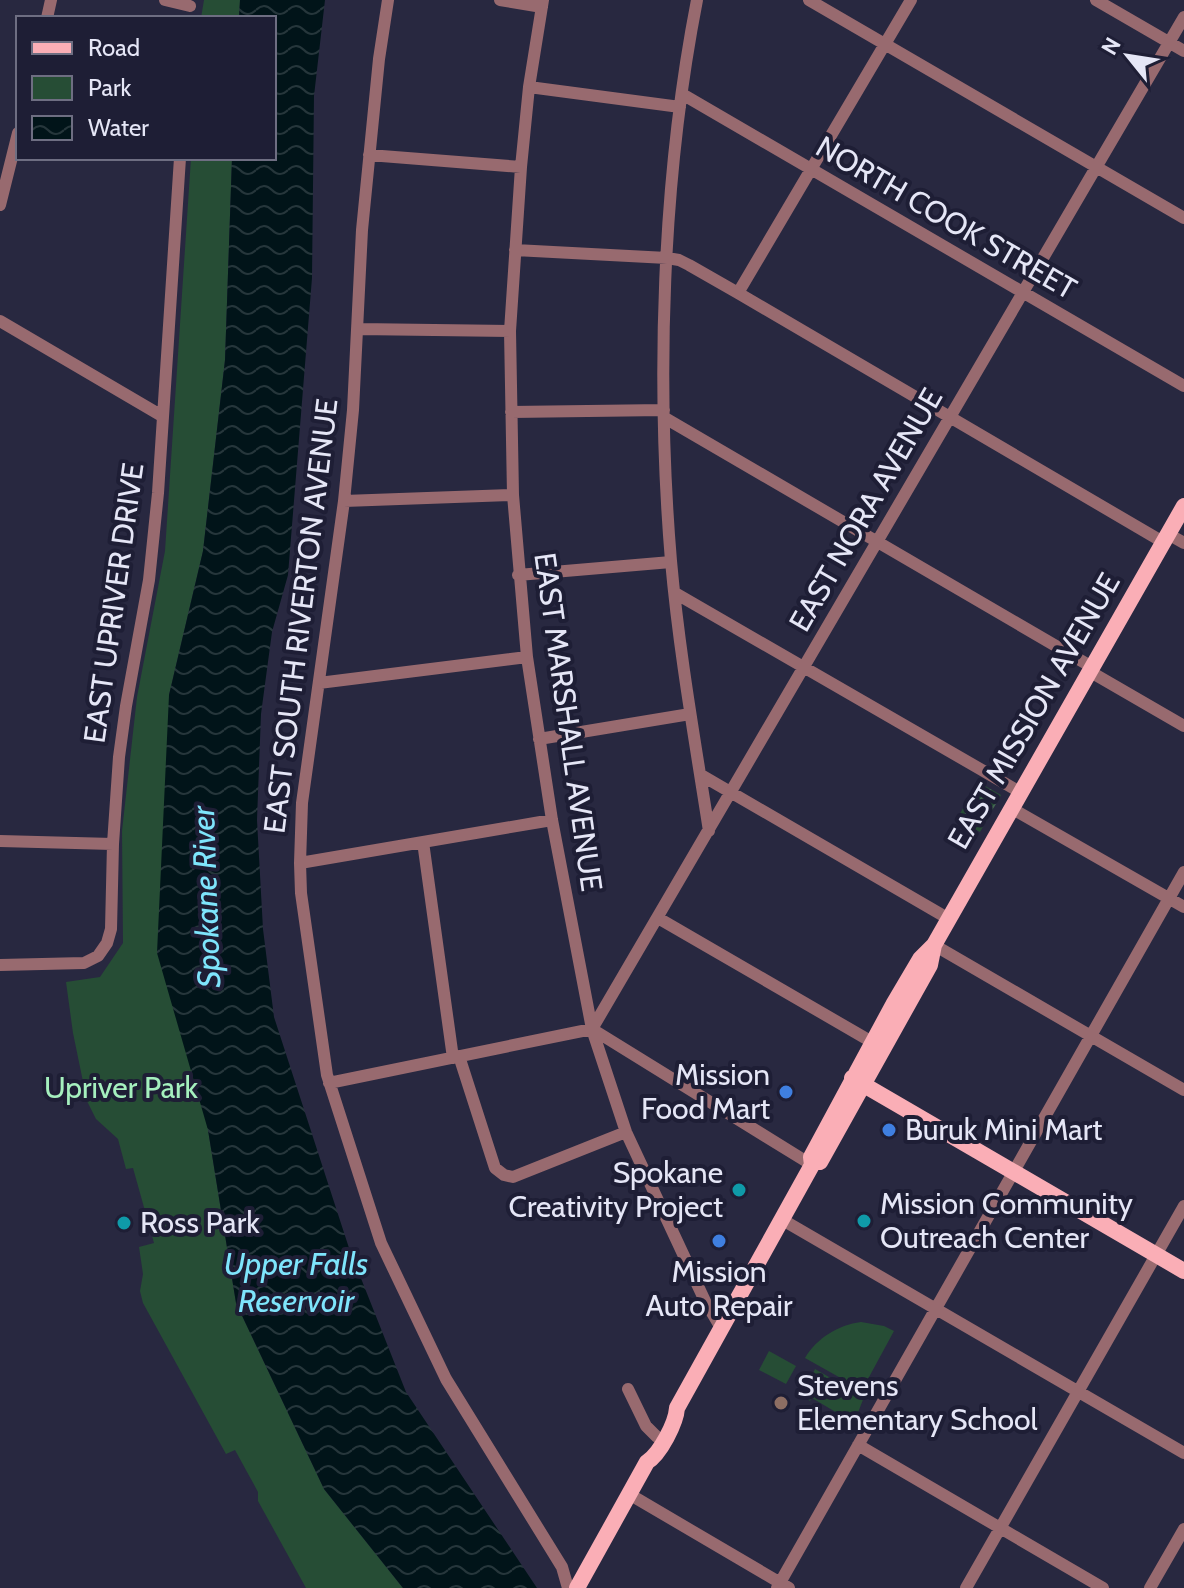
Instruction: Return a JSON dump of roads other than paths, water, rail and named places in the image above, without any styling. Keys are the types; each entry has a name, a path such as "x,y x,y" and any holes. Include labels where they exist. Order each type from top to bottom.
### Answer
{"main road":[{"name":"EAST MISSION AVENUE","path":"647,1462 647,1453 670,1413 677,1408 812,1165 820,1162 858,1082 872,1042 920,959 934,945 1184,506"},
{"name":"EAST MISSION AVENUE","path":"858,1082 930,965 934,945"},
{"path":"858,1082 1184,1271"},
{"name":"EAST MISSION AVENUE","path":"576,1587 647,1462 654,1457 677,1417 677,1408"}],"street":[{"path":"165,0 190,8"},
{"name":"EAST SOUTH RIVERTON AVENUE","path":"388,0 362,230 353,410 344,501 302,803 301,893 329,1083 381,1243 439,1366 576,1587"},
{"path":"500,0 543,3"},
{"path":"697,0 681,101 667,258 664,414 671,562 690,714 709,831"},
{"path":"809,0 1184,218"},
{"path":"738,293 911,0"},
{"path":"1096,0 1184,51"},
{"name":"EAST MARSHALL AVENUE","path":"543,3 529,87 510,331 513,495 527,657 552,820 592,1029 626,1132 705,1301 721,1328"},
{"name":"EAST NORA AVENUE","path":"592,1029 1184,17"},
{"name":"NORTH COOK STREET","path":"529,87 681,101 812,169 1184,386"},
{"path":"0,205 16,141"},
{"path":"369,155 521,167"},
{"name":"EAST UPRIVER DRIVE","path":"0,965 84,963 98,956 107,943 111,929 115,791 123,722 149,580 158,493 180,160"},
{"path":"515,250 679,260 950,418 1165,538 1184,543"},
{"path":"0,321 162,416"},
{"path":"358,329 510,331"},
{"path":"511,412 664,414 1184,726"},
{"path":"344,501 513,495"},
{"path":"518,575 671,562"},
{"path":"675,593 1020,792"},
{"path":"319,683 527,657"},
{"path":"539,739 690,714"},
{"path":"701,775 949,919"},
{"path":"1011,808 1184,907"},
{"path":"300,863 552,820"},
{"path":"0,841 113,844"},
{"path":"423,842 456,1057 495,1168 513,1177 626,1132"},
{"path":"629,1494 782,1586 858,1445 1184,872"},
{"path":"658,918 872,1042"},
{"path":"934,945 1184,1090"},
{"path":"329,1083 592,1029 812,1165"},
{"path":"966,1588 1184,1206"},
{"path":"781,1219 1184,1453"},
{"path":"628,1389 646,1426 657,1437"},
{"path":"858,1445 1103,1588"},
{"path":"1150,1588 1184,1529"},
{"path":"562,1567 575,1570 589,1567"}],"water":[{"name":"Upper Falls Reservoir","path":"240,0 325,0 314,96 312,278 288,575 272,632 261,714 257,820 263,929 274,1017 349,1248 406,1392 537,1588 403,1588 324,1489 236,1303 208,1130 157,953 169,695 203,551 225,360 232,160 276,160 276,16 239,16"}],"place":[{"name":"Mission Food Mart","path":"786,1092"},
{"name":"Buruk Mini Mart","path":"889,1130"},
{"name":"Spokane Creativity Project","path":"739,1190"},
{"name":"Mission Community Outreach Center","path":"864,1221"},
{"name":"Ross Park","path":"124,1223"},
{"name":"Mission Auto Repair","path":"719,1241"},
{"name":"Stevens Elementary School","path":"781,1403"}],"water label":[{"name":"Spokane River","path":"206,897"}],"park label":[{"name":"Upriver Park","path":"121,1088"}]}
